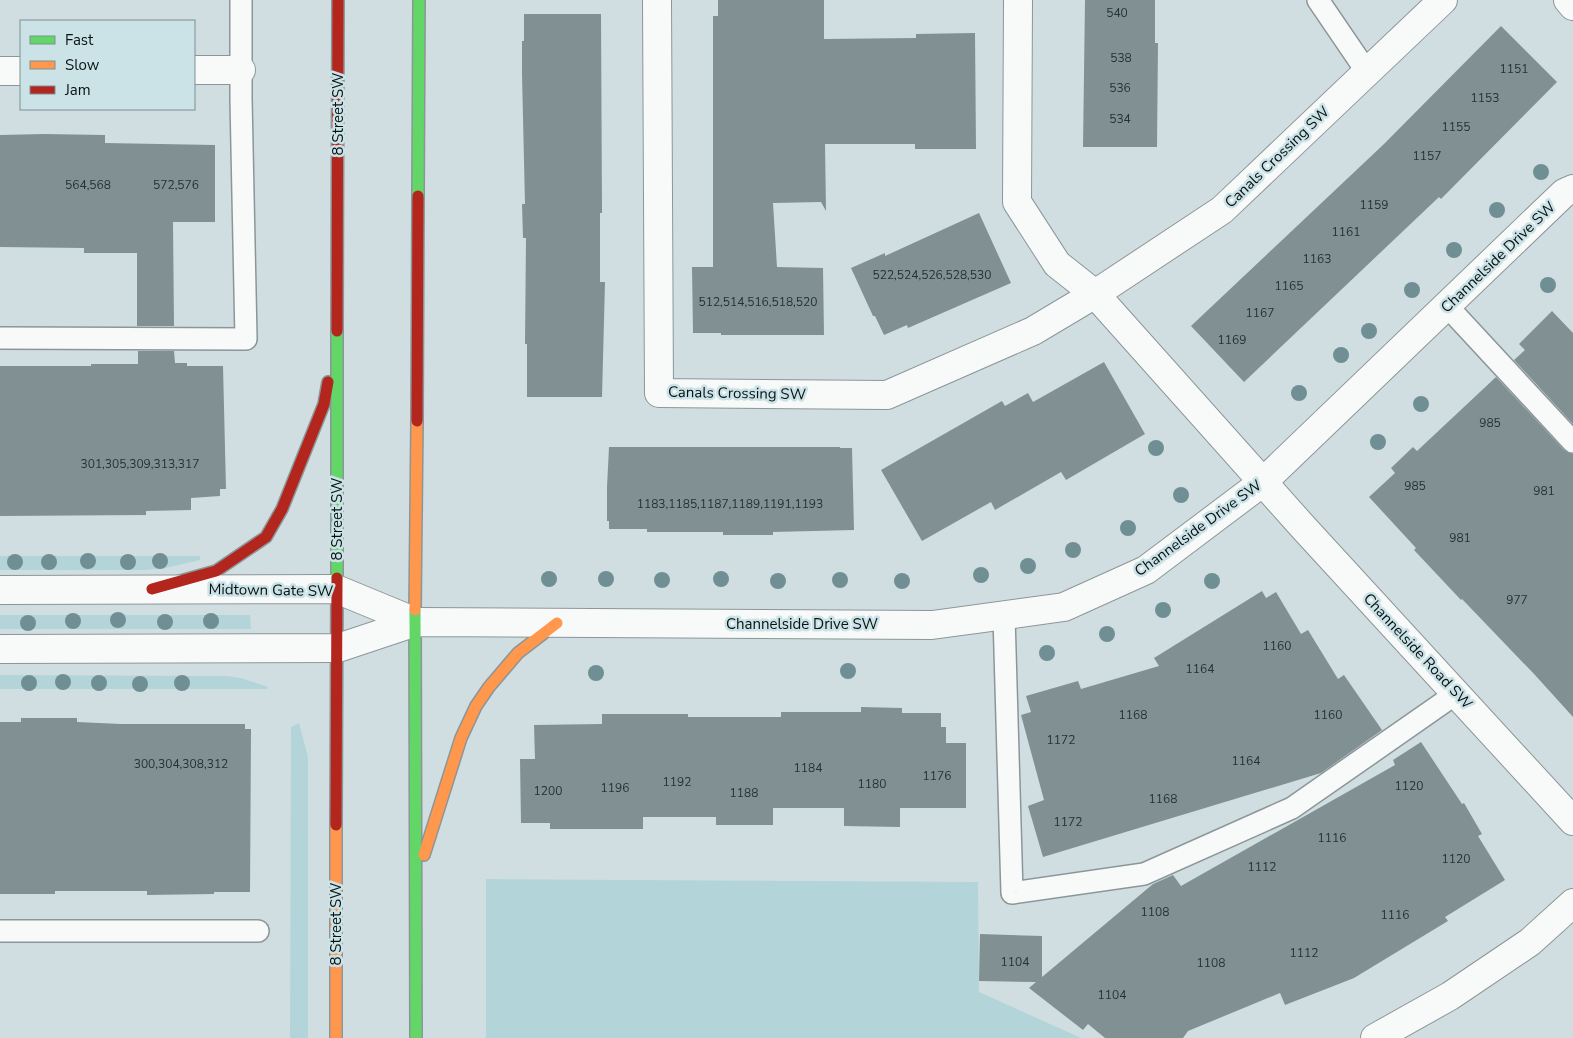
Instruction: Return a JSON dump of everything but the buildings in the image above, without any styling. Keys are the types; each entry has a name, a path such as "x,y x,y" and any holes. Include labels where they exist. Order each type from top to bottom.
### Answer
{"main road":[{"name":"8 Street SW","path":"336,1038 338,0"},
{"path":"416,1038 419,0"},
{"path":"152,589 216,571 266,537 282,509 324,404 338,322"},
{"path":"416,880 461,738 476,706 489,686 518,653 557,623"}],"street":[{"name":"Canals Crossing SW","path":"657,0 658,393 887,395 1033,332 1095,294 1222,210 1443,0"},
{"path":"1018,0 1017,202 1057,264 1095,294 1263,482"},
{"path":"1568,0 1573,6"},
{"path":"195,70 241,70"},
{"path":"0,71 20,71"},
{"name":"Channelside Drive SW","path":"416,622 932,625 1064,607 1146,570 1263,482 1564,193 1573,189"},
{"name":"Channelside Road SW","path":"1263,482 1573,821"},
{"name":"Midtown Gate SW","path":"0,590 336,589 416,622"},
{"path":"0,649 338,648 416,622"},
{"path":"1376,1038 1450,996 1530,942 1573,904"}],"lane":[{"path":"0,338 246,339 241,0"},
{"path":"1318,0 1367,72"},
{"path":"1447,306 1573,442"},
{"path":"1004,616 1012,893 1144,874 1292,808 1457,693"},
{"path":"0,930 258,931"}],"shaded area":[{"path":"0,556 200,556 200,560 166,568 144,570 0,570"},
{"path":"0,615 250,615 251,629 0,629"},
{"path":"0,675 227,676 241,678 268,687 267,689 0,689"},
{"path":"299,723 308,757 308,1038 290,1038 291,727"},
{"path":"486,879 978,882 979,992 1081,1038 486,1038"}],"traffic: fast":[{"path":"418,196 419,0"},
{"path":"337,331 337,578"},
{"path":"415,610 416,1038"}],"traffic: slow":[{"path":"415,610 417,421"},
{"path":"424,855 461,738 476,706 489,687 518,653 557,623"},
{"path":"336,825 336,1038"}],"traffic: jam":[{"path":"337,331 338,0"},
{"path":"417,421 418,196"},
{"path":"152,589 216,571 266,537 282,509 324,404 328,382"},
{"path":"336,825 337,578"}]}
